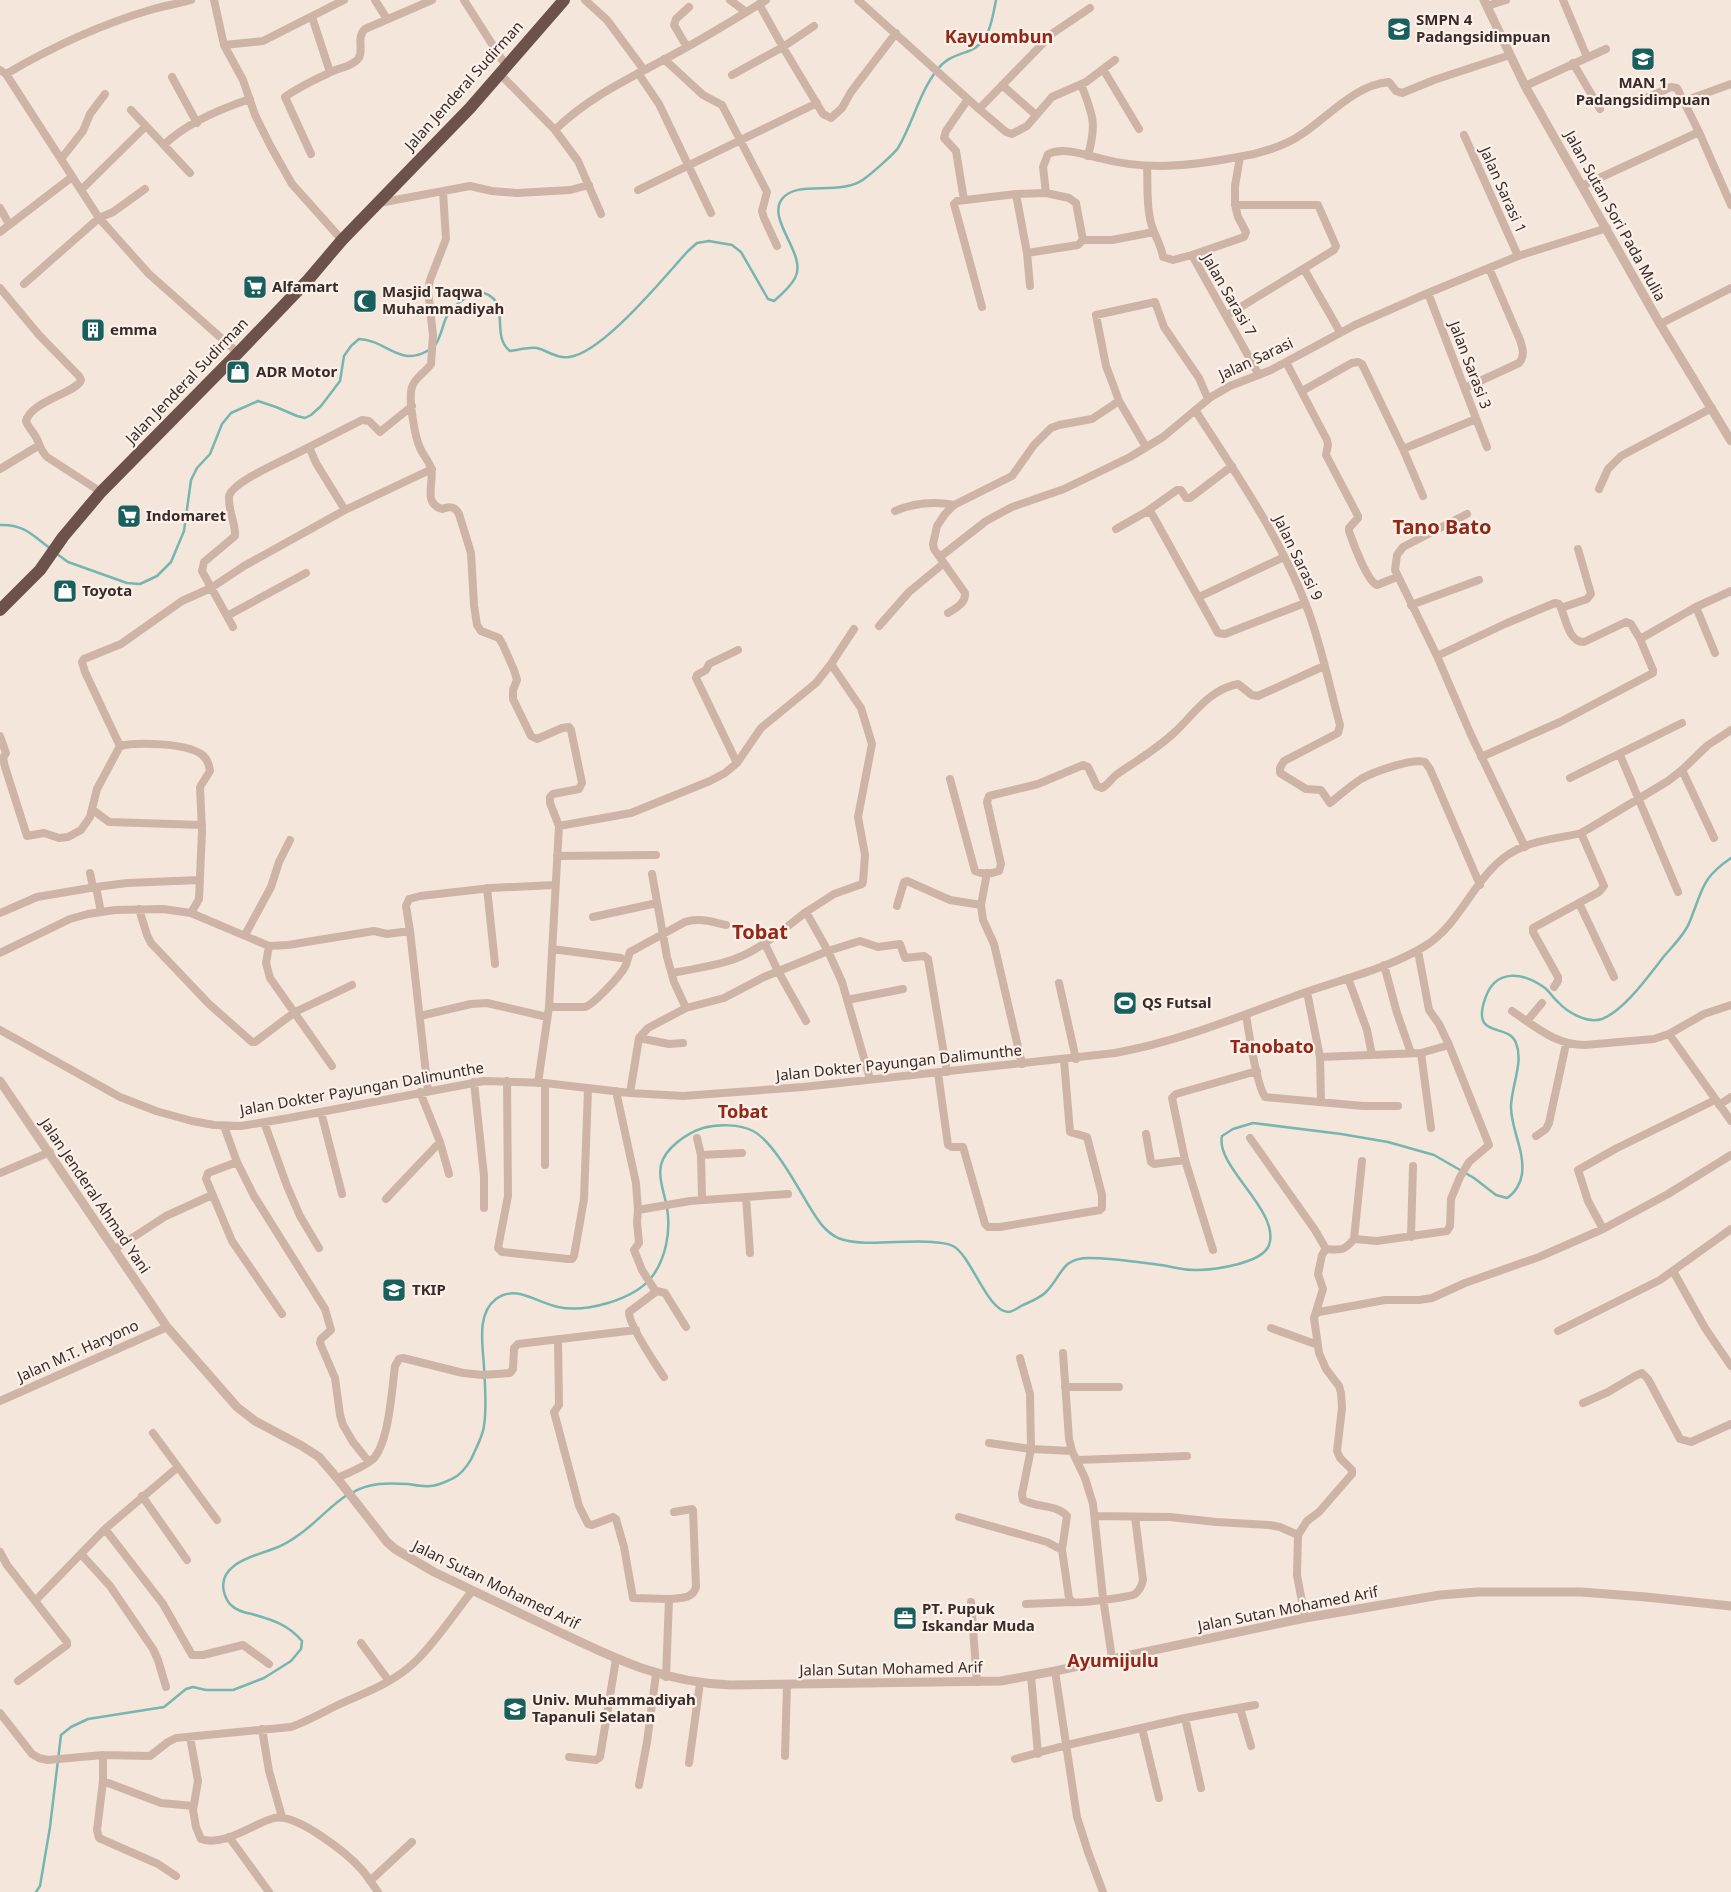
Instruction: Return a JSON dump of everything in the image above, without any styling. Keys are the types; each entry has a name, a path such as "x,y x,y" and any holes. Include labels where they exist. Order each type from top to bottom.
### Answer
{"highway":[{"name":"Jalan Jenderal Sudirman","path":"0,610 40,570 63,537 101,492 238,353 308,280 342,240 470,108 561,1"}],"street":[{"path":"191,0 147,11 90,31 3,72 99,218 149,274 238,353"},
{"path":"214,0 224,45 243,80 255,115 292,184 342,240"},
{"path":"224,45 264,41 344,0"},
{"path":"375,0 387,20"},
{"path":"311,154 285,99 286,97 330,72 353,63 358,59 360,56 361,32 432,0"},
{"path":"464,0 503,70 555,130 578,161 601,214"},
{"path":"585,0 607,20 660,104 710,213"},
{"path":"730,0 746,12"},
{"path":"858,0 979,109 1006,132 1012,134 1026,126 1052,97 1081,84 1115,60"},
{"path":"1486,3 1506,0"},
{"path":"1563,0 1587,57"},
{"path":"555,130 565,120 597,97 763,2 783,47 823,114 831,118 842,108 851,92 896,33"},
{"name":"Jalan Sutan Sori Pada Mulia","path":"1486,3 1525,86 1660,324 1731,441"},
{"path":"687,47 674,25 676,19 688,7"},
{"path":"979,109 1053,33 1090,8"},
{"path":"312,17 330,72"},
{"path":"732,75 783,47 814,26"},
{"path":"1525,86 1606,49"},
{"path":"1046,193 1043,167 1048,154 1061,151 1116,163 1147,166 1186,164 1240,157 1276,147 1294,139 1352,97 1373,86 1389,82 1396,91 1402,92 1510,55"},
{"path":"664,59 703,95 722,105 767,192 762,211 778,246"},
{"path":"1573,63 1600,110"},
{"path":"1103,69 1139,129"},
{"path":"172,77 197,122"},
{"path":"1081,84 1092,111 1094,126 1088,156"},
{"path":"1684,101 1731,84"},
{"path":"1002,85 1036,115"},
{"path":"1635,103 1673,86 1677,88 1699,132 1731,205"},
{"path":"61,159 83,131 90,114 105,94"},
{"path":"164,145 172,137 197,122 250,99"},
{"path":"964,200 956,151 944,138 946,131 968,99"},
{"path":"638,190 816,103"},
{"path":"131,110 190,173"},
{"path":"81,190 146,126"},
{"path":"1582,186 1699,132"},
{"name":"Jalan Sarasi 1","path":"1464,136 1518,256"},
{"path":"1192,255 1244,237 1246,232 1238,217 1235,205 1235,186 1240,157"},
{"name":"Jalan Sarasi 7","path":"1147,166 1149,214 1154,232 1160,242 1163,257 1173,260 1192,255 1259,375"},
{"path":"0,232 72,177"},
{"path":"379,203 470,186 492,191 518,193 570,190 589,185"},
{"path":"24,284 99,218 113,212 145,189"},
{"path":"442,192 446,239 430,280 428,291 432,335 431,364 416,380 412,388 412,406 419,445 432,469 431,500 437,508 442,509 447,506 457,510 470,553 477,625 481,631 499,638 503,645 517,680 513,690 513,699 531,736 537,739 562,728 569,728 582,783 579,789 553,794 550,797 550,803 559,826 554,885 549,1007 541,1083 545,1165"},
{"path":"982,307 954,207 955,202 1016,194 1046,193 1069,198 1076,203 1083,240"},
{"path":"1016,194 1027,253 1030,286"},
{"path":"1226,316 1304,269 1336,247 1336,241 1318,205 1235,205"},
{"path":"0,208 9,224"},
{"name":"Jalan Sarasi","path":"879,626 909,592 986,521 1012,507 1064,489 1130,457 1163,437 1208,398 1230,386 1286,362 1340,332 1428,293 1518,256 1606,228"},
{"path":"1027,253 1078,245 1083,240 1130,238 1154,232"},
{"path":"1465,388 1519,363 1523,359 1523,348 1489,268"},
{"path":"1304,269 1340,332"},
{"path":"0,288 39,336 81,380 78,386 48,400 27,418 27,425 37,439 41,452 50,460 101,492"},
{"path":"1660,324 1731,288"},
{"name":"Jalan Sarasi 3","path":"1428,293 1487,447"},
{"path":"1146,447 1119,401 1106,366 1096,315 1155,302 1164,328 1199,378 1208,398"},
{"path":"1286,362 1327,440 1326,455 1358,516 1349,528 1349,531 1372,583 1377,585 1397,577"},
{"path":"1302,391 1352,363 1360,362 1403,449 1423,496"},
{"path":"948,613 963,603 966,598 965,593 934,549 933,544 937,526 945,514 954,504 1012,476 1034,445 1051,428 1059,424 1092,419 1119,401"},
{"path":"233,628 212,588 203,576 202,566 204,562 235,536 229,500 233,489 247,479 362,420 370,421 380,432 412,406"},
{"path":"1599,489 1608,469 1621,456 1712,408"},
{"name":"Jalan Sarasi 9","path":"1194,410 1232,466 1284,557 1305,603 1340,725 1338,733 1284,761 1280,768 1280,773 1306,789 1321,790 1330,803 1359,780 1371,774 1414,761 1425,762 1430,768 1480,885"},
{"path":"1403,449 1476,419"},
{"path":"0,469 38,446"},
{"path":"308,448 345,510"},
{"path":"1116,529 1146,512 1177,490 1181,490 1186,498 1190,498 1232,466"},
{"path":"120,746 85,672 82,662 84,659 121,644 182,601 212,588 244,566 345,510 432,469"},
{"path":"895,511 907,506 924,503 954,504"},
{"path":"1146,512 1152,514 1218,634 1305,603"},
{"path":"1467,514 1403,547 1395,558 1394,566 1397,577 1437,656 1481,757 1525,846"},
{"path":"1561,608 1587,599 1591,594 1578,549"},
{"path":"1199,597 1284,557"},
{"path":"227,616 306,572"},
{"path":"1411,605 1478,580"},
{"path":"1640,639 1696,607 1731,591"},
{"path":"1437,656 1539,608 1555,603 1559,604 1573,638 1578,642 1584,642 1626,622 1631,624 1640,639 1653,673 1567,719 1481,757"},
{"path":"1696,607 1715,653"},
{"path":"559,826 630,813 710,781 725,773 737,763 761,728 816,683 854,629"},
{"path":"737,763 696,678 697,675 706,670 709,664 738,650"},
{"path":"672,973 726,962 765,944 806,912 834,894 862,884 865,855 859,812 872,744 860,708 831,664"},
{"path":"950,779 968,838 975,871 987,873 998,870 1001,864 987,802 989,796 1038,784 1083,765 1088,767 1097,786 1102,788 1115,776 1156,748 1175,732 1206,700 1214,695 1238,684 1252,695 1258,696 1324,666"},
{"path":"1570,778 1682,723"},
{"name":"Jalan Dokter Payungan Dalimunthe","path":"0,1030 129,1101 192,1122 224,1126 264,1122 490,1080 541,1083 630,1093 689,1096 803,1087 1076,1059 1115,1053 1159,1044 1246,1015 1418,951 1442,933 1480,885 1509,854 1525,846 1581,833 1640,798 1682,770 1708,745 1731,731"},
{"path":"0,736 6,753 3,758 5,767 27,836 44,833 59,838 76,834 86,824 93,810 92,803 97,788 120,746"},
{"path":"120,746 142,744 191,749 202,754 206,759 210,770 200,788 202,825 199,899 191,913"},
{"path":"1620,755 1640,798 1678,892"},
{"path":"1682,770 1714,838"},
{"path":"93,810 110,822 202,825"},
{"path":"1554,987 1559,978 1533,932 1533,928 1603,889 1604,886 1581,833"},
{"path":"245,935 271,887 279,862 290,840"},
{"path":"557,856 656,855"},
{"path":"90,873 101,912"},
{"path":"987,873 982,905 983,920 994,944 1022,1064"},
{"path":"652,874 672,973 686,1008"},
{"path":"0,912 38,897 94,887 127,883 199,880"},
{"path":"896,906 904,884 908,881 950,900 982,905"},
{"path":"448,1174 424,1092 420,1016 406,906 409,899 420,896 487,888 554,885"},
{"path":"487,888 495,964"},
{"path":"593,917 657,903"},
{"path":"1579,903 1614,977"},
{"path":"0,953 70,920 101,912 139,909 163,908 191,913 269,946 288,945 374,931 387,934 410,931"},
{"path":"139,909 151,943 209,1004 248,1040 255,1042 295,1012 352,986"},
{"path":"806,912 828,950 842,982 870,1079"},
{"path":"549,1007 585,1007 590,1005 624,970 630,952 690,920 726,924"},
{"path":"630,1093 639,1038 648,1028 686,1008 724,998 764,976 778,972 828,950 864,941 878,947 900,944 904,957 907,959 927,956 948,1072"},
{"path":"765,944 778,972 806,1021"},
{"path":"269,946 266,963 270,978 332,1066"},
{"path":"552,949 621,958"},
{"path":"1354,1239 1377,1241 1447,1231 1450,1226 1453,1192 1460,1177 1468,1162 1488,1144 1449,1044 1439,1024 1429,1010 1418,951"},
{"path":"1384,965 1397,1014 1411,1053"},
{"path":"1348,978 1367,1030 1372,1056"},
{"path":"1059,983 1076,1059"},
{"path":"847,1000 903,989"},
{"path":"1307,992 1320,1057 1321,1102"},
{"path":"420,1016 471,1004 487,1003 547,1017"},
{"path":"1528,1021 1542,1003"},
{"path":"1512,1011 1553,1038 1566,1044 1585,1045 1616,1044 1654,1039 1669,1034 1704,1014 1731,1005"},
{"path":"1246,1015 1262,1092 1267,1098 1291,1098 1363,1106 1398,1106"},
{"path":"1669,1034 1731,1121"},
{"path":"639,1038 669,1044 683,1043"},
{"path":"1320,1057 1421,1053 1449,1044"},
{"path":"1536,1136 1549,1123 1566,1044"},
{"path":"1421,1053 1431,1128"},
{"path":"938,1072 948,1145 964,1148 985,1224 988,1227 1000,1227 1100,1210 1102,1208 1102,1195 1087,1137 1070,1132 1064,1060"},
{"path":"1213,1250 1186,1160 1173,1108 1173,1097 1257,1071"},
{"name":"Jalan Jenderal Ahmad Yani","path":"0,1081 167,1326"},
{"path":"507,1081 508,1196 498,1248 502,1252 570,1259 574,1256 584,1199 588,1089"},
{"path":"474,1082 484,1176 484,1208"},
{"path":"616,1091 634,1172 639,1243 634,1250 656,1292"},
{"path":"1604,1229 1588,1201 1578,1170 1617,1148 1731,1097"},
{"path":"321,1112 342,1194"},
{"path":"264,1122 300,1216 319,1248"},
{"path":"224,1126 237,1162 276,1234 325,1309 331,1328 330,1332 320,1340 320,1343 335,1378 340,1415 346,1429 369,1462"},
{"path":"1146,1134 1151,1162 1154,1164 1186,1160"},
{"path":"697,1138 701,1155 702,1200"},
{"path":"1250,1138 1326,1249"},
{"path":"386,1198 440,1142"},
{"path":"0,1173 50,1152"},
{"path":"701,1155 742,1153"},
{"path":"1316,1314 1385,1300 1432,1298 1465,1283 1539,1257 1604,1229 1668,1194 1731,1156"},
{"path":"1326,1249 1341,1250 1346,1248 1354,1239 1362,1161"},
{"path":"237,1162 207,1174 206,1179 225,1226 239,1253 282,1314"},
{"path":"1411,1237 1414,1166"},
{"path":"638,1210 702,1200 788,1194"},
{"path":"115,1249 166,1216 212,1195"},
{"path":"746,1197 750,1253"},
{"path":"1558,1331 1635,1294 1673,1271 1731,1229"},
{"path":"1305,1618 1297,1576 1298,1535 1306,1521 1319,1512 1352,1474 1351,1468 1340,1458 1336,1451 1342,1408 1341,1393 1339,1386 1326,1370 1319,1353 1314,1318 1323,1290 1318,1274 1322,1255 1326,1249"},
{"path":"1673,1271 1706,1328 1731,1366"},
{"path":"664,1378 628,1316 629,1312 660,1290 665,1293 686,1328"},
{"name":"Jalan M.T. Haryono","path":"0,1401 167,1326"},
{"name":"Jalan Sutan Mohamed Arif","path":"167,1326 245,1415 312,1452 340,1482 361,1510 395,1549 434,1572 472,1591 616,1659 661,1675 700,1683 730,1685 1001,1681 1055,1672 1112,1658 1305,1618 1416,1599 1478,1592 1581,1592 1731,1606"},
{"path":"1271,1328 1318,1345"},
{"path":"340,1482 369,1462 377,1454 385,1431 395,1366 399,1358 483,1375 510,1373 513,1369 516,1345 636,1330"},
{"path":"558,1339 559,1405 554,1412 579,1506 588,1524 613,1517 616,1519 624,1546 633,1598 669,1599 690,1596 695,1592 694,1510 674,1512"},
{"path":"1063,1353 1067,1422 1072,1451 1085,1478 1095,1516 1112,1658"},
{"path":"1020,1358 1030,1394 1031,1449 1022,1494 1023,1500 1029,1504 1059,1510 1067,1516 1062,1550 1069,1598 1072,1602"},
{"path":"1583,1403 1608,1392 1642,1373 1648,1378 1680,1439 1691,1442 1731,1424"},
{"path":"1065,1387 1119,1387"},
{"path":"153,1433 217,1520"},
{"path":"989,1443 1031,1449 1072,1451"},
{"path":"1077,1460 1187,1456"},
{"path":"35,1601 104,1529 178,1467"},
{"path":"142,1496 187,1560"},
{"path":"1095,1516 1269,1524 1298,1535"},
{"path":"959,1517 1047,1542 1062,1550"},
{"path":"1026,1604 1072,1602 1078,1604 1135,1594 1141,1587 1143,1580 1135,1517"},
{"path":"104,1529 163,1604 192,1655 203,1655 243,1645 269,1664"},
{"path":"0,1552 3,1567 35,1601 68,1643 18,1681"},
{"path":"81,1554 110,1586 153,1650 166,1687"},
{"path":"0,1713 32,1754 48,1760 103,1755 150,1756 172,1739 291,1727 389,1681 416,1661 472,1591"},
{"path":"639,1785 661,1675 669,1599"},
{"path":"971,1602 977,1682"},
{"path":"361,1643 389,1681"},
{"path":"570,1757 596,1760 600,1757 616,1659"},
{"path":"1055,1672 1077,1817 1103,1892"},
{"path":"1030,1676 1038,1754"},
{"path":"689,1763 700,1683"},
{"path":"784,1756 787,1684"},
{"path":"1015,1759 1186,1718 1255,1705"},
{"path":"1240,1708 1250,1746"},
{"path":"1186,1718 1201,1788"},
{"path":"1142,1728 1159,1798"},
{"path":"262,1729 268,1771 282,1817"},
{"path":"190,1737 198,1781 194,1806 196,1827 201,1839 211,1840 229,1837 272,1819 282,1817 292,1820 335,1846 357,1865 378,1892"},
{"path":"103,1755 103,1781 97,1830 99,1838 158,1864 176,1876"},
{"path":"103,1781 161,1803 194,1806"},
{"path":"229,1837 269,1892"},
{"path":"370,1881 412,1842"}],"waterway":[{"path":"435,345 452,310 476,291 488,295 499,308 501,335 504,344 510,351 537,348 565,357 583,353 615,329 649,295 688,251 697,243 709,241 732,245 741,252 768,299 774,301 791,284 798,269 792,248 779,217 778,207 782,199 789,193 798,190 843,187 854,184 864,179 887,159 898,148 925,88 940,66 947,60 969,51 982,42 989,30 996,0"},
{"path":"57,554 68,562 127,583 140,584 157,576 171,562 184,531 191,480 197,468 210,454 222,424 231,413 258,401 297,416 305,418 311,415 321,406 340,381 344,356 359,339 369,340 401,355 419,355 429,350"},
{"path":"0,525 22,528 51,549"},
{"path":"352,1493 359,1489 379,1484 436,1485 457,1476 467,1466 480,1440 483,1429 486,1396 482,1331 486,1313 496,1299 511,1293 527,1296 558,1307 581,1308 608,1303 633,1293 651,1278 664,1254 668,1235 668,1217 660,1170 663,1159 678,1142 703,1128 722,1125 735,1126 748,1129 761,1136 784,1165 818,1220 829,1232 838,1238 871,1243 921,1241 953,1246 960,1251 993,1303 1000,1309 1008,1312 1043,1294 1067,1265 1080,1259 1116,1259 1197,1270 1215,1269 1248,1261 1265,1251 1269,1245 1270,1232 1266,1218 1228,1161 1223,1148 1222,1136 1233,1129 1253,1123 1388,1142 1434,1155 1474,1178 1496,1195 1507,1198 1517,1187 1522,1174 1522,1157 1513,1124 1511,1107 1519,1058 1516,1043 1512,1037 1492,1028 1483,1020 1482,1012 1490,989 1503,978 1519,976 1545,988 1562,1006 1572,1013 1590,1020 1602,1019 1628,1000 1681,936 1689,924 1701,891 1708,879 1731,858"},
{"path":"36,1892 40,1886 50,1827 61,1735 71,1727 88,1719 164,1707 186,1689 193,1687 206,1690 233,1690 264,1678 291,1661 301,1649 302,1641 297,1635 279,1623 233,1607 225,1595 223,1582 231,1568 247,1558 290,1541 347,1495"}],"place":[{"name":"SMPN 4 Padangsidimpuan","path":"1399,29"},
{"name":"MAN 1 Padangsidimpuan","path":"1643,59"},
{"name":"Alfamart","path":"255,287"},
{"name":"Masjid Taqwa Muhammadiyah","path":"365,301"},
{"name":"emma","path":"93,330"},
{"name":"ADR Motor","path":"238,372"},
{"name":"Indomaret","path":"129,516"},
{"name":"Toyota","path":"65,591"},
{"name":"QS Futsal","path":"1125,1003"},
{"name":"TKIP","path":"394,1290"},
{"name":"PT. Pupuk Iskandar Muda","path":"905,1618"},
{"name":"Univ. Muhammadiyah Tapanuli Selatan","path":"515,1709"}],"district":[{"name":"Kayuombun","path":"999,37"},
{"name":"Tano Bato","path":"1442,527"},
{"name":"Tobat","path":"760,932"},
{"name":"Tanobato","path":"1272,1047"},
{"name":"Tobat","path":"743,1112"},
{"name":"Ayumijulu","path":"1113,1661"}]}
